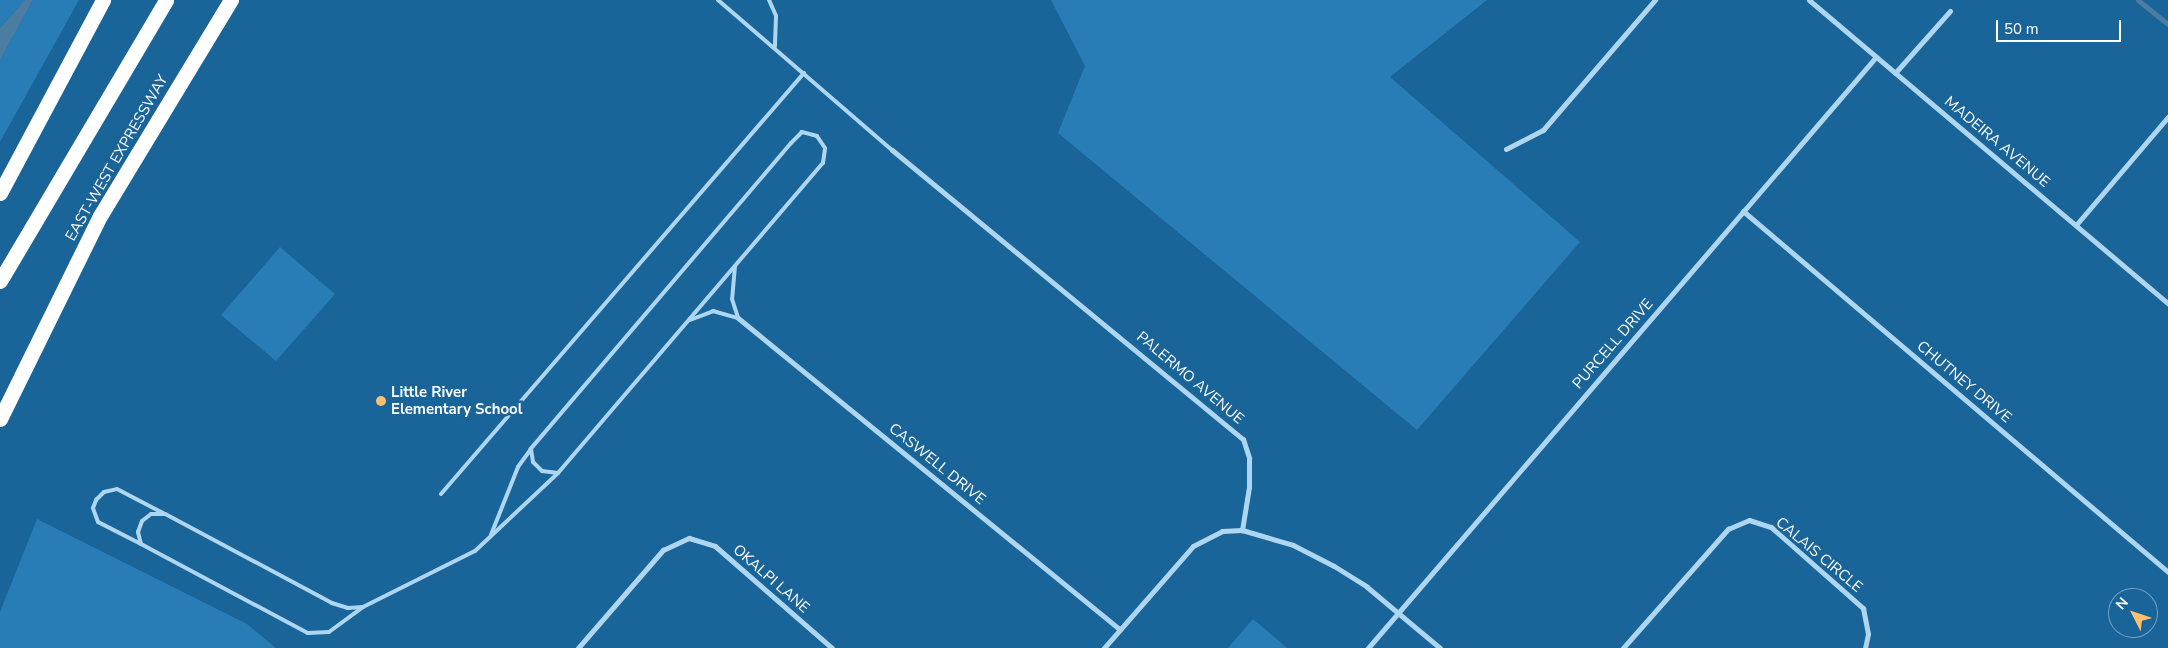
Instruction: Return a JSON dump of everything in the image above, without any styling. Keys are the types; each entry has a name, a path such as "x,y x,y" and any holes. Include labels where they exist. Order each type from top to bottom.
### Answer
{"highway":[{"path":"0,193 103,0"},
{"path":"0,281 166,0"},
{"name":"EAST-WEST EXPRESSWAY","path":"0,419 100,216 231,0"}],"street":[{"path":"1506,149 1543,130 1655,0"},
{"name":"MADEIRA AVENUE","path":"1809,0 2168,303"},
{"path":"1896,73 1950,11"},
{"name":"PURCELL DRIVE","path":"1368,648 1876,57"},
{"path":"2076,225 2168,117"},
{"name":"PALERMO AVENUE","path":"892,150 1243,439 1250,458 1250,487 1242,530"},
{"name":"CHUTNEY DRIVE","path":"1743,211 2168,572"},
{"name":"CASWELL DRIVE","path":"738,318 1120,630"},
{"name":"CALAIS CIRCLE","path":"1623,648 1728,529 1750,520 1771,527 1863,608 1868,634 1864,648"},
{"path":"1104,648 1193,546 1222,531 1242,530 1293,545 1334,566 1398,612 1440,648"},
{"name":"OKALPI LANE","path":"578,648 663,550 689,538 714,546 832,648"}],"lane":[{"path":"718,0 775,47 892,150"},
{"path":"769,0 776,16 775,47"},
{"path":"441,494 804,73"},
{"path":"364,607 348,608 332,603 117,490 104,492 96,500 93,508 98,522 308,633 329,632 364,607 475,551 558,473 823,163 825,148 817,136 802,132 791,143 530,449 518,467 491,535"},
{"path":"735,265 732,300 738,318"},
{"path":"688,320 712,311 738,318"},
{"path":"530,449 533,462 542,471 558,473"},
{"path":"140,544 138,532 142,521 150,514 165,514"}],"shaded area":[{"path":"0,0 25,0 0,28"},
{"path":"25,0 33,0 0,60 0,28"},
{"path":"33,0 79,0 0,142 0,60"},
{"path":"1051,0 1487,0 1390,77 1580,242 1417,430 1058,133 1085,66"},
{"path":"280,247 335,294 276,361 221,315"},
{"path":"37,519 247,624 276,648 0,648 0,612"},
{"path":"1253,619 1287,648 1228,648"}],"waterway":[{"path":"2138,0 2168,24"}],"place":[{"name":"Little River Elementary School","path":"381,401"}]}
